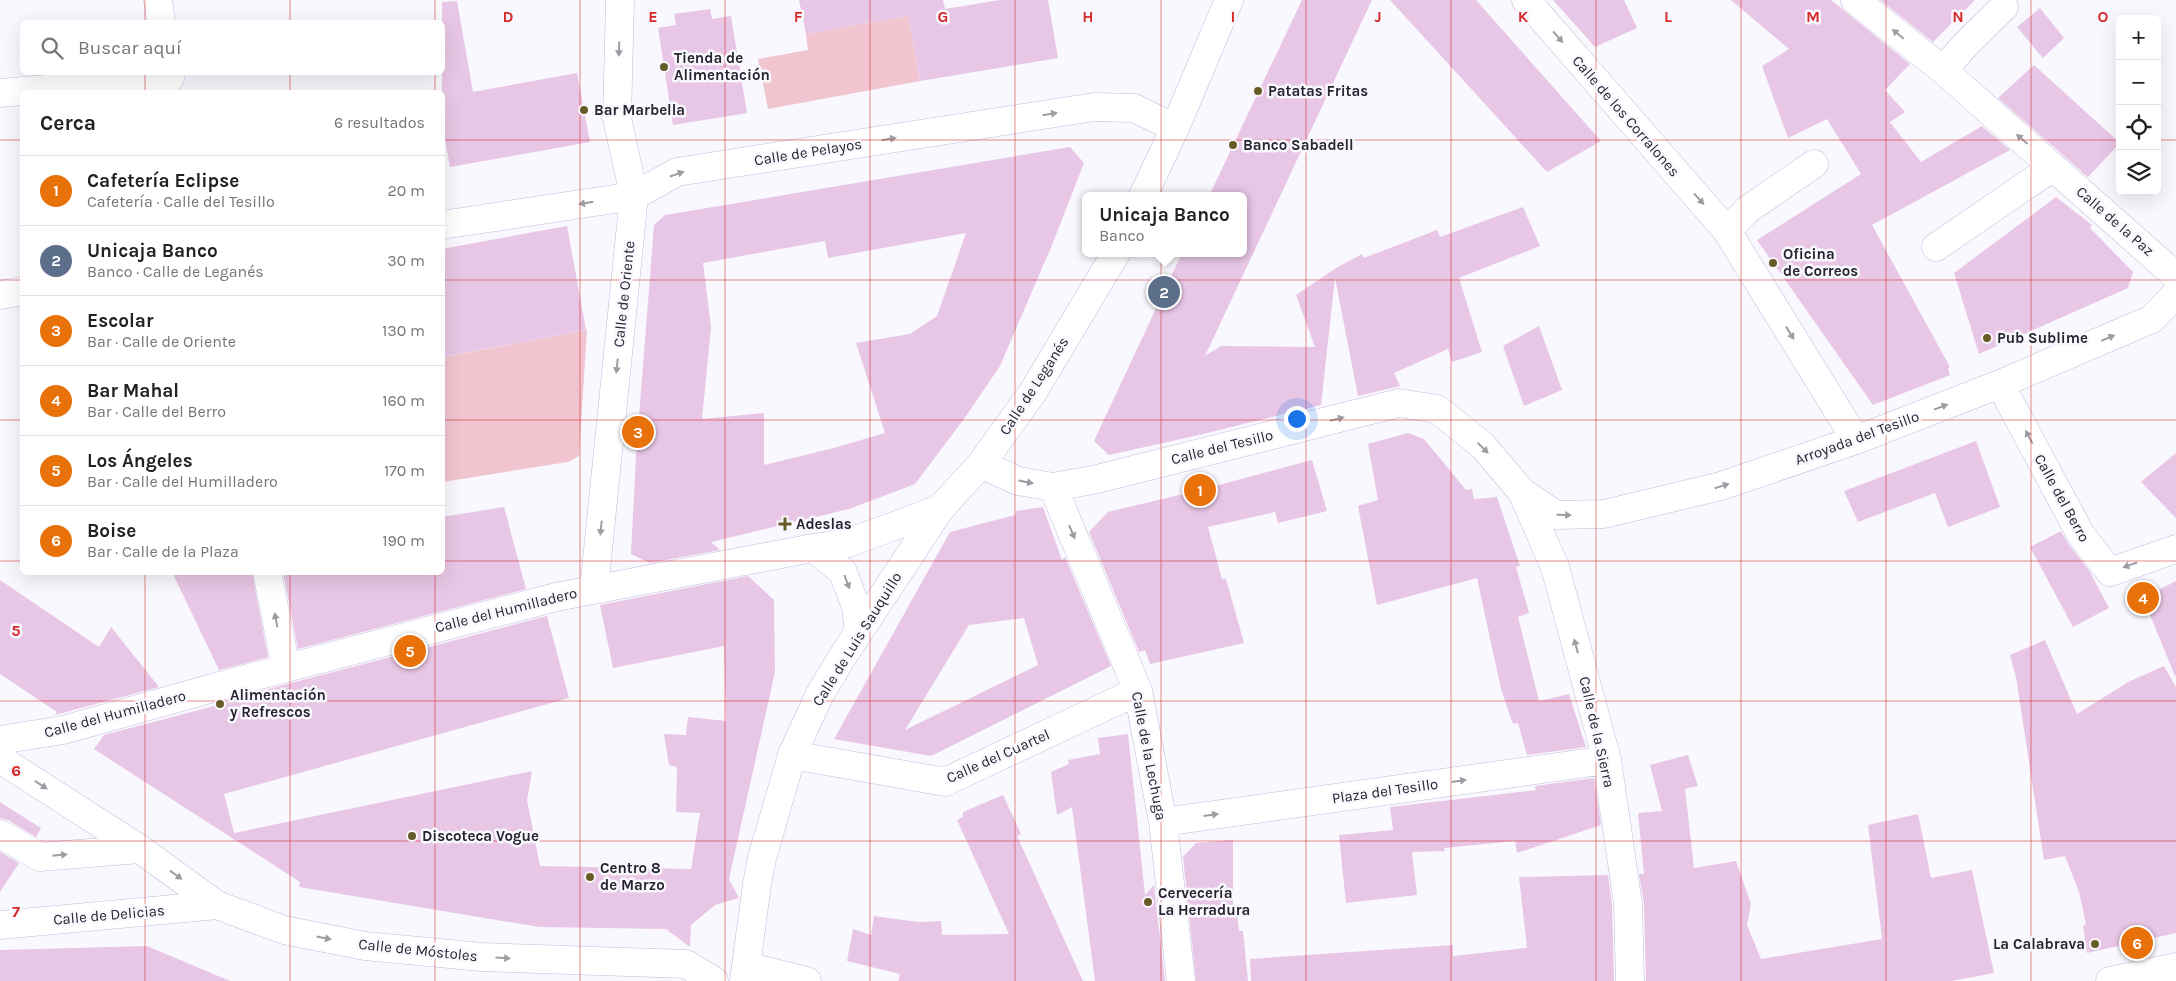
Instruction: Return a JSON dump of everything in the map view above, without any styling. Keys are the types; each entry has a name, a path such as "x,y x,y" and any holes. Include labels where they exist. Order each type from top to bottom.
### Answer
{"street":[{"path":"158,0 161,20"},
{"name":"Calle de Oriente","path":"594,589 634,196 617,118 620,0"},
{"path":"1145,192 1175,128 1229,0"},
{"name":"Calle de los Corralones","path":"1526,0 1728,231 1856,440"},
{"name":"Calle de la Paz","path":"1856,0 1943,70 2176,276"},
{"path":"1943,70 1958,52 2004,7"},
{"path":"43,90 171,81"},
{"path":"0,93 20,92"},
{"name":"Calle de Pelayos","path":"445,225 634,196 676,172 1094,107 1134,108 1175,128"},
{"path":"1728,231 1747,210 1814,164"},
{"path":"1936,247 2053,167"},
{"name":"Calle de Leganés","path":"940,509 981,464 1033,392 1114,257"},
{"path":"0,295 20,291"},
{"name":"Arroyada del Tesillo","path":"1522,492 1556,515 1604,514 1721,486 1856,440 2000,384 2152,319 2176,294"},
{"name":"Calle del Berro","path":"2000,384 2081,535 2110,572 2176,549"},
{"name":"Calle del Tesillo","path":"981,464 1018,481 1053,487 1093,480 1399,403 1437,409 1483,446 1522,492"},
{"name":"Calle de la Lechuga","path":"1053,487 1138,691 1163,822 1180,973"},
{"name":"Calle de la Sierra","path":"1522,492 1555,567 1607,760 1628,904 1630,981"},
{"name":"Calle del Humilladero","path":"0,740 63,730 426,630 594,589 848,543 940,509"},
{"name":"Calle de Luis Sauquillo","path":"745,973 756,884 776,804 792,756 819,696 858,632 940,509"},
{"path":"813,548 843,572 856,607 858,632"},
{"path":"268,575 286,668"},
{"name":"Calle del Cuartel","path":"792,756 944,782 1138,691"},
{"name":"Calle de Móstoles","path":"0,759 140,849 217,904 284,930 365,946 512,958 686,964 714,981"},
{"name":"Plaza del Tesillo","path":"1163,822 1607,760"},
{"path":"0,834 40,857 140,849"},
{"name":"Calle de Delicias","path":"0,925 217,904"},
{"path":"2110,981 2176,967"},
{"path":"745,973 807,981"}],"shaded area":[{"path":"908,16 920,81 768,109 758,59 808,50 806,34"},
{"path":"587,330 579,456 568,462 445,482 445,357"}],"building":[{"path":"799,0 943,0 945,9 1000,0 1048,0 1058,58 920,81 908,16 806,34"},
{"path":"1302,0 1372,0 1205,356 1221,346 1315,347 1296,295 1336,268 1362,254 1364,258 1437,230 1440,237 1523,207 1540,246 1459,278 1482,352 1452,362 1448,349 1394,373 1400,386 1358,396 1335,278 1321,405 1109,455 1094,441 1180,257 1247,257 1247,192 1211,192"},
{"path":"1390,0 1476,0 1601,141 1547,172"},
{"path":"1553,0 1624,0 1637,28 1595,47"},
{"path":"1731,0 1831,0 1910,64 1885,90 1905,112 1890,122 1921,162 1982,126 2010,150 1872,225 1950,367 1948,368 1950,375 1873,405 1757,240 1861,174 1827,119 1788,138 1762,66 1789,49"},
{"path":"1880,0 1975,0 1933,42"},
{"path":"457,1 473,92 577,73 590,142 450,167 445,140 445,90 442,90 442,75 445,75 445,20 442,20 442,2"},
{"path":"2040,8 2064,38 2043,58 2017,27"},
{"path":"710,9 712,19 731,16 747,113 673,125 658,28 676,25 674,14"},
{"path":"2034,65 2116,139 2116,147 2088,177 1998,98"},
{"path":"1070,147 1084,163 1052,245 1000,366 964,419 915,484 849,509 711,542 720,550 650,563 631,554 636,455 654,225 665,215","holes":["966,233 937,316 910,334 856,343 885,433 764,465 764,413 702,419 711,327 703,263 825,241 828,258"]},
{"path":"2056,197 2092,225 2090,228 2133,272 2128,288 1979,354 1954,273"},
{"path":"567,226 586,330 445,356 445,248"},
{"path":"1539,326 1562,390 1524,406 1503,346"},
{"path":"1408,433 1424,439 1466,490 1472,489 1474,499 1497,497 1520,566 1516,567 1529,613 1518,617 1539,701 1569,694 1586,747 1527,755 1518,723 1513,724 1501,689 1477,578 1377,605 1358,506 1378,500 1368,444"},
{"path":"1976,441 2000,507 1948,527 1935,493 1858,522 1844,491"},
{"path":"2176,453 2176,518 2141,482"},
{"path":"1312,460 1327,511 1278,523 1275,512 1208,527 1222,579 1226,579 1244,643 1150,664 1145,650 1139,652 1089,532 1108,512"},
{"path":"504,507 526,589 298,649 284,575 445,575 445,517"},
{"path":"1043,507 1062,560 1065,557 1111,666 931,756 834,739 950,532 1015,515 1016,511","holes":["1024,618 1038,665 905,730 969,625"]},
{"path":"2061,531 2069,545 2090,572 2109,608 2073,627 2030,547"},
{"path":"173,575 253,575 268,657 219,670"},
{"path":"748,576 774,600 775,672 729,879 739,898 715,905 691,925 690,947 666,929 539,927 299,887 300,882 94,749 104,735 233,701 232,699 249,694 547,616 569,698 224,794 234,833 532,771 527,800 540,866 691,869 700,813 676,812 677,767 669,765 664,734 686,735 688,717 726,721 724,646 613,668 600,605"},
{"path":"0,580 99,647 111,627 159,687 55,715 57,712 0,674"},
{"path":"2176,581 2176,676 2175,676 2143,598"},
{"path":"2045,640 2077,714 2128,682 2164,666 2176,687 2176,933 2087,953 2083,926 2086,924 2079,892 2065,856 2044,860 2016,677 2010,655"},
{"path":"1128,734 1145,895 1154,885 1165,981 1095,981 1072,807 1057,815 1051,772 1069,764 1068,760 1100,754 1098,738"},
{"path":"1688,755 1698,786 1685,789 1694,868 1736,861 1751,904 1747,925 1761,959 1882,939 1868,825 1918,814 1931,878 1972,870 1994,973 1951,981 1646,981 1644,904 1639,874 1644,874 1638,813 1662,811 1650,765"},
{"path":"1594,778 1601,825 1517,853 1515,841 1444,848 1445,851 1412,852 1417,895 1346,903 1339,835 1393,830 1390,807 1536,790 1535,786"},
{"path":"1003,795 1021,834 1017,836 1083,981 898,981 900,974 847,961 853,929 871,935 874,916 918,922 941,921 942,935 1009,934 957,820 963,817 963,812"},
{"path":"0,802 41,828 36,837 8,820 0,818"},
{"path":"1233,840 1233,914 1237,914 1239,931 1243,931 1248,981 1196,981 1183,857 1196,843"},
{"path":"0,852 19,863 0,892"},
{"path":"1608,875 1612,905 1614,981 1251,981 1250,959 1453,945 1453,956 1527,948 1519,877"},
{"path":"147,946 230,981 0,981 0,950"}],"place":[{"name":"Tienda de Alimentación","path":"664,67"},
{"name":"Patatas Fritas","path":"1258,91"},
{"name":"Bar Marbella","path":"584,110"},
{"name":"Banco Sabadell","path":"1233,145"},
{"name":"Oficina de Correos","path":"1773,263"},
{"name":"Unicaja Banco","path":"1164,292"},
{"name":"Pub Sublime","path":"1987,338"},
{"name":"Escolar","path":"638,432"},
{"name":"Cafetería Eclipse","path":"1200,490"},
{"name":"Adeslas","path":"785,524"},
{"name":"Bar Mahal","path":"2143,598"},
{"name":"Los Ángeles","path":"410,651"},
{"name":"Alimentación y Refrescos","path":"220,704"},
{"name":"Discoteca Vogue","path":"412,836"},
{"name":"Centro 8 de Marzo","path":"590,877"},
{"name":"Cervecería La Herradura","path":"1148,902"},
{"name":"Boise","path":"2137,943"},
{"name":"La Calabrava","path":"2095,944"}]}
